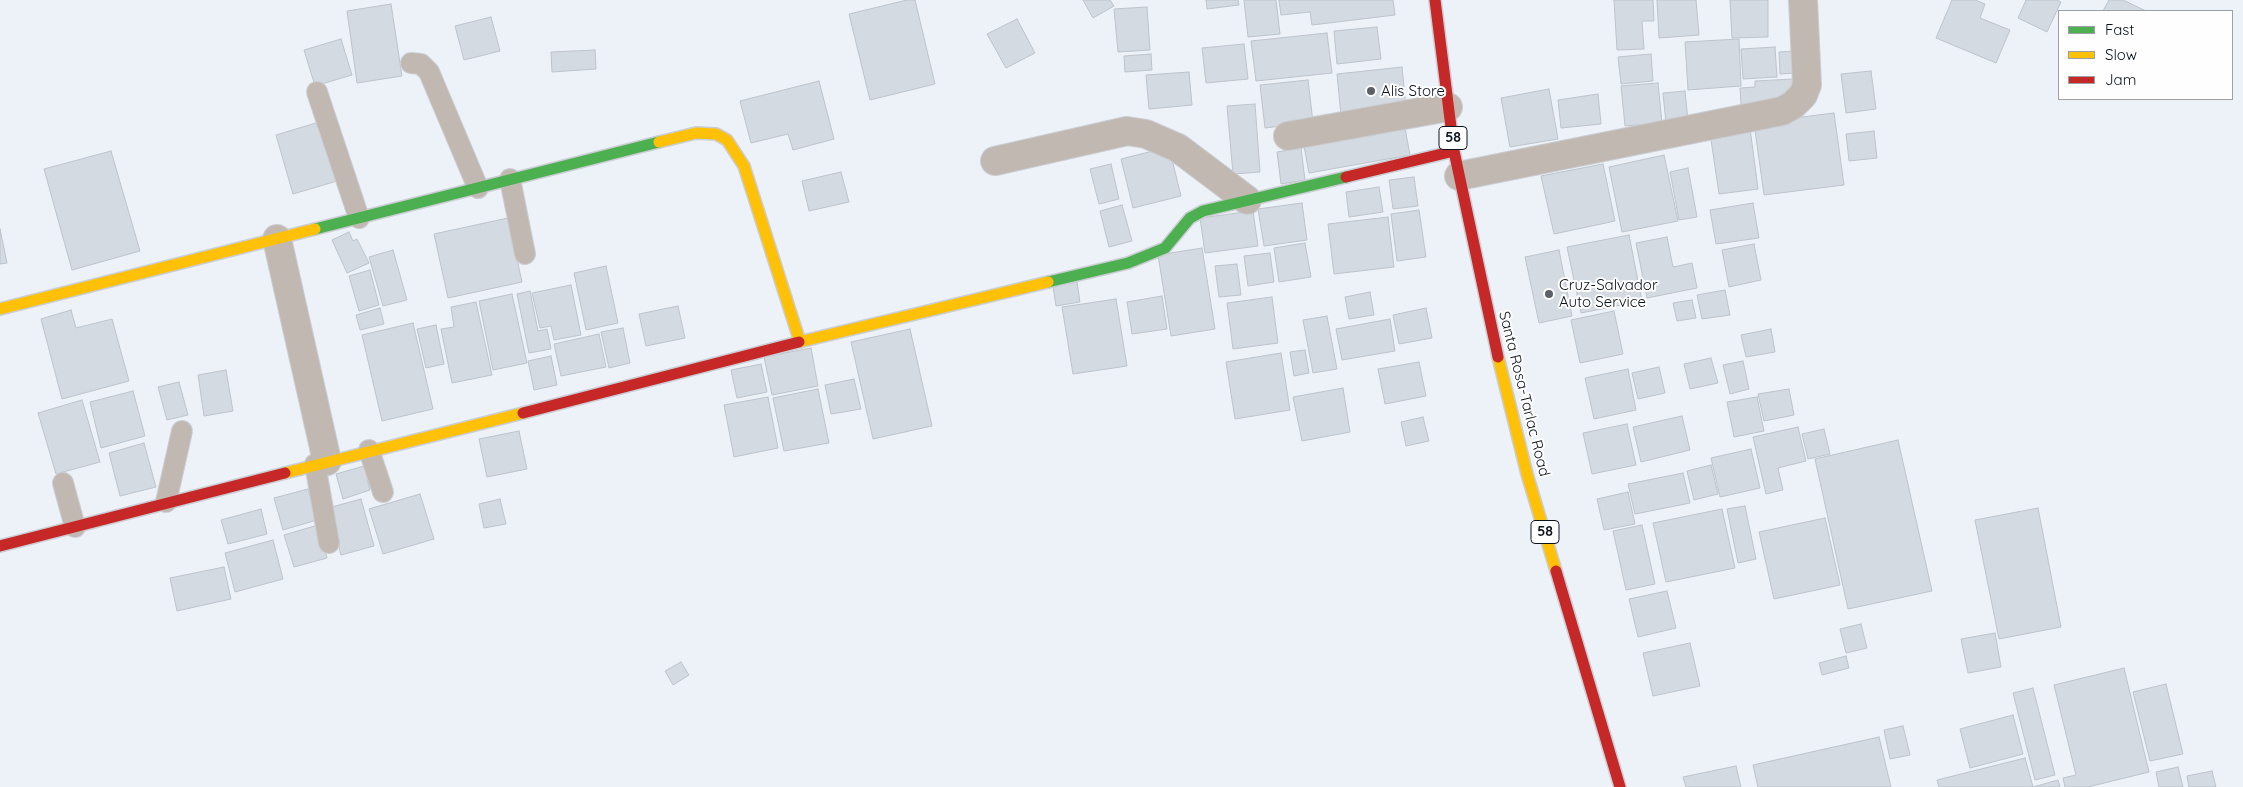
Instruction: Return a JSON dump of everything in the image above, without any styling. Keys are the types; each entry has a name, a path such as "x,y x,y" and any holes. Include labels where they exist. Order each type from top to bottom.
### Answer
{"main road":[{"name":"Santa Rosa-Tarlac Road","path":"1435,0 1457,164 1481,284 1528,474 1620,787"},
{"path":"0,309 696,133 716,134 731,145 744,166 800,342"},
{"path":"0,546 369,450 800,342 1128,263 1165,248 1190,218 1196,214 1246,200 1457,164"}],"street":[{"path":"1457,164 1782,111 1793,105 1803,95 1807,85 1803,0"},
{"path":"1288,136 1448,108"},
{"path":"995,161 1127,131 1146,134 1178,148 1246,200"},
{"path":"277,239 321,463"}],"lane":[{"path":"412,63 421,64 430,72 478,188"},
{"path":"318,92 359,218"},
{"path":"510,179 526,254"},
{"path":"166,502 182,431"},
{"path":"369,450 383,492"},
{"path":"321,463 330,543"},
{"path":"63,483 75,527"}],"building":[{"path":"907,0 915,0 935,84 870,100 849,14"},
{"path":"1083,0 1110,0 1114,6 1093,18"},
{"path":"1206,0 1238,0 1239,5 1207,9"},
{"path":"1244,0 1276,0 1280,34 1248,37"},
{"path":"1279,0 1393,0 1395,15 1312,25 1310,12 1281,15"},
{"path":"1614,0 1653,0 1654,21 1642,21 1644,49 1617,50"},
{"path":"1657,0 1696,0 1699,35 1659,38"},
{"path":"1730,0 1768,0 1768,37 1732,38"},
{"path":"1952,0 1975,0 1985,4 1980,18 2010,30 1996,63 1936,38"},
{"path":"2026,0 2057,0 2061,2 2047,32 2018,18"},
{"path":"2109,0 2123,0 2144,10 2104,10"},
{"path":"391,4 402,76 357,83 347,11"},
{"path":"1147,7 1150,50 1118,52 1114,9"},
{"path":"491,17 500,51 464,60 455,26"},
{"path":"1017,19 1035,53 1006,68 987,34"},
{"path":"1377,27 1381,59 1337,64 1334,31"},
{"path":"1327,33 1332,73 1256,81 1251,41"},
{"path":"341,39 352,75 315,86 304,50"},
{"path":"1739,39 1741,86 1688,90 1685,42"},
{"path":"1244,44 1248,79 1206,83 1202,48"},
{"path":"1775,47 1777,77 1743,79 1741,49"},
{"path":"595,50 596,69 552,72 551,52"},
{"path":"1794,51 1795,73 1780,74 1779,52"},
{"path":"1151,54 1152,70 1125,72 1124,56"},
{"path":"1651,54 1653,81 1621,84 1618,57"},
{"name":"Alis Store","path":"1402,67 1406,108 1341,115 1337,74"},
{"path":"1871,71 1876,109 1846,113 1841,74"},
{"path":"1189,72 1192,105 1149,109 1146,75"},
{"path":"1794,79 1796,101 1741,105 1740,88 1755,87 1755,81"},
{"path":"1308,80 1313,122 1265,128 1260,85"},
{"path":"819,81 834,139 793,150 788,134 751,143 740,101"},
{"path":"1658,83 1662,123 1625,126 1621,86"},
{"path":"1549,89 1558,139 1510,147 1501,98"},
{"path":"1685,91 1688,121 1666,123 1663,93"},
{"path":"1598,94 1601,124 1561,128 1558,100"},
{"path":"1255,104 1260,172 1233,174 1227,106"},
{"path":"1834,113 1844,185 1764,195 1754,123"},
{"path":"319,122 337,181 293,194 276,135"},
{"path":"1405,128 1410,155 1309,173 1304,146"},
{"path":"1750,128 1758,189 1719,194 1710,133"},
{"path":"1874,131 1877,158 1849,161 1846,134"},
{"path":"1169,147 1181,196 1133,208 1121,159"},
{"path":"1301,148 1305,180 1281,184 1277,152"},
{"path":"111,151 140,251 72,270 44,169"},
{"path":"1664,155 1678,221 1622,232 1609,167"},
{"path":"1111,164 1119,199 1099,204 1090,169"},
{"path":"1603,164 1615,221 1554,234 1541,176"},
{"path":"1688,168 1697,217 1679,220 1670,172"},
{"path":"841,172 849,202 809,211 802,181"},
{"path":"1414,177 1418,206 1393,209 1389,180"},
{"path":"1379,187 1383,212 1349,217 1346,192"},
{"path":"1302,203 1307,240 1264,246 1258,209"},
{"path":"1753,203 1759,238 1716,244 1710,210"},
{"path":"1122,205 1132,241 1109,247 1100,211"},
{"path":"1419,210 1426,257 1397,261 1391,214"},
{"path":"1253,211 1258,246 1205,253 1200,218"},
{"path":"1388,217 1394,267 1334,274 1328,224"},
{"path":"508,218 522,282 448,298 434,234"},
{"path":"0,229 7,263 0,264"},
{"path":"349,232 353,241 357,239 369,263 347,273 332,240"},
{"path":"1629,235 1642,301 1581,313 1567,247"},
{"path":"1667,237 1673,267 1692,263 1697,288 1647,298 1636,243"},
{"path":"1305,243 1311,277 1279,282 1274,248"},
{"path":"1754,244 1761,280 1729,287 1722,250"},
{"path":"1202,248 1215,329 1171,336 1158,255"},
{"path":"393,250 407,300 383,306 369,257"},
{"path":"1559,250 1572,316 1539,323 1525,257"},
{"path":"1270,253 1274,282 1248,286 1244,256"},
{"path":"1237,264 1241,295 1219,297 1215,266"},
{"path":"606,266 618,323 586,330 574,273"},
{"path":"370,270 379,305 359,311 349,276"},
{"path":"1077,282 1080,302 1056,306 1053,286"},
{"path":"571,285 581,335 554,340 551,326 540,328 532,293"},
{"path":"1725,290 1730,315 1702,319 1697,295"},
{"path":"530,291 538,331 547,329 551,349 529,353 517,294"},
{"path":"1370,292 1374,315 1349,319 1345,297"},
{"path":"512,294 527,363 493,370 479,301"},
{"path":"1162,296 1167,329 1132,334 1127,302"},
{"path":"1272,297 1278,343 1233,349 1227,303"},
{"path":"1116,299 1127,366 1073,374 1062,307"},
{"path":"1692,300 1696,318 1677,321 1673,303"},
{"path":"476,302 492,375 452,383 441,329 454,327 451,307"},
{"path":"678,306 685,338 646,346 639,314"},
{"path":"380,308 384,324 360,330 356,315"},
{"path":"1426,308 1432,338 1399,344 1393,315"},
{"path":"71,310 76,328 112,319 129,381 62,399 41,319"},
{"path":"1614,311 1623,354 1580,363 1571,320"},
{"path":"1327,316 1337,369 1313,373 1303,320"},
{"path":"1390,319 1395,351 1342,360 1336,329"},
{"path":"413,323 433,409 382,421 362,335"},
{"path":"436,325 444,364 426,368 417,329"},
{"path":"623,328 630,363 609,368 601,332"},
{"path":"910,329 932,426 873,439 851,342"},
{"path":"1771,329 1775,352 1746,357 1741,335"},
{"path":"599,334 606,367 561,376 554,344"},
{"path":"811,348 818,386 772,395 764,357"},
{"path":"1305,350 1309,373 1294,376 1290,352"},
{"path":"1281,353 1290,410 1235,419 1226,362"},
{"path":"551,356 557,385 534,390 528,361"},
{"path":"1711,358 1718,383 1690,389 1684,364"},
{"path":"1743,361 1749,389 1730,394 1723,365"},
{"path":"1419,362 1426,396 1385,404 1378,369"},
{"path":"761,364 767,392 737,398 731,370"},
{"path":"1659,367 1665,393 1638,399 1632,373"},
{"path":"1628,369 1636,410 1594,419 1585,378"},
{"path":"226,370 233,411 204,416 198,375"},
{"path":"854,379 861,409 831,414 825,385"},
{"path":"179,382 188,415 167,420 158,387"},
{"path":"1343,388 1350,432 1302,441 1293,397"},
{"path":"818,389 829,443 784,451 773,398"},
{"path":"1789,389 1794,415 1764,421 1758,394"},
{"path":"133,391 145,436 101,448 90,402"},
{"path":"768,397 778,448 734,457 724,405"},
{"path":"1757,397 1764,431 1734,437 1727,402"},
{"path":"82,400 100,462 56,474 38,413"},
{"path":"1682,416 1690,450 1641,462 1633,427"},
{"path":"1423,417 1429,441 1406,446 1401,422"},
{"path":"1627,424 1636,465 1592,474 1583,433"},
{"path":"1798,427 1806,461 1778,468 1783,490 1766,494 1753,437"},
{"path":"1824,429 1830,454 1808,459 1802,434"},
{"path":"519,431 527,469 487,477 479,439"},
{"path":"1898,440 1932,591 1848,609 1815,459"},
{"path":"144,443 156,487 120,496 109,453"},
{"path":"1751,449 1760,488 1720,497 1711,458"},
{"path":"1711,465 1718,494 1694,500 1687,471"},
{"path":"364,466 370,490 343,499 336,474"},
{"path":"1683,473 1690,503 1635,514 1628,484"},
{"path":"308,489 317,520 283,530 274,498"},
{"path":"1628,492 1635,524 1604,530 1597,499"},
{"path":"420,494 434,539 383,554 369,509"},
{"path":"361,499 374,546 341,555 328,508"},
{"path":"500,499 506,524 484,528 479,504"},
{"path":"1745,506 1756,559 1738,563 1727,509"},
{"path":"2038,508 2061,627 1999,639 1975,520"},
{"path":"261,509 267,534 228,544 221,520"},
{"path":"1722,509 1735,568 1666,582 1653,523"},
{"path":"1825,518 1840,585 1774,599 1759,532"},
{"path":"318,525 327,558 294,567 284,535"},
{"path":"1642,525 1655,584 1626,590 1613,531"},
{"path":"273,540 283,579 235,592 225,553"},
{"path":"224,567 231,599 177,611 170,578"},
{"path":"1667,591 1676,628 1638,637 1629,599"},
{"path":"1861,624 1867,648 1846,653 1840,629"},
{"path":"1995,633 2001,667 1968,673 1961,639"},
{"path":"1690,643 1700,686 1653,696 1643,653"},
{"path":"1846,656 1849,668 1822,675 1819,663"},
{"path":"681,662 689,675 673,685 665,671"},
{"path":"2124,668 2149,772 2088,787 2065,787 2063,778 2076,775 2054,685"},
{"path":"2166,684 2183,754 2150,761 2133,692"},
{"path":"2033,688 2055,775 2035,780 2013,693"},
{"path":"2013,715 2023,754 1970,768 1960,729"},
{"path":"1903,726 1910,755 1890,759 1884,730"},
{"path":"1879,737 1891,787 1758,787 1753,765"},
{"path":"2025,758 2033,787 1939,787 1937,780"},
{"path":"1736,766 1741,787 1686,787 1683,777"},
{"path":"2178,767 2183,787 2159,787 2156,772"},
{"path":"2212,771 2216,787 2189,787 2187,776"},
{"path":"2058,780 2060,787 2033,787"}],"traffic: fast":[{"path":"315,229 659,142"},
{"path":"1048,282 1128,263 1165,248 1190,218 1203,211 1346,177"}],"traffic: slow":[{"path":"659,142 696,133 716,134 727,140 744,166 800,342"},
{"path":"0,309 315,229"},
{"path":"799,342 1048,282"},
{"path":"1498,357 1527,474 1556,571"},
{"path":"285,473 523,413"}],"traffic: jam":[{"path":"1435,0 1454,151 1498,357"},
{"path":"1346,177 1454,151"},
{"path":"523,413 799,342"},
{"path":"0,546 285,473"},
{"path":"1556,571 1620,787"}],"place":[{"name":"Alis Store","path":"1371,91"},
{"name":"Cruz-Salvador Auto Service","path":"1549,294"}]}
